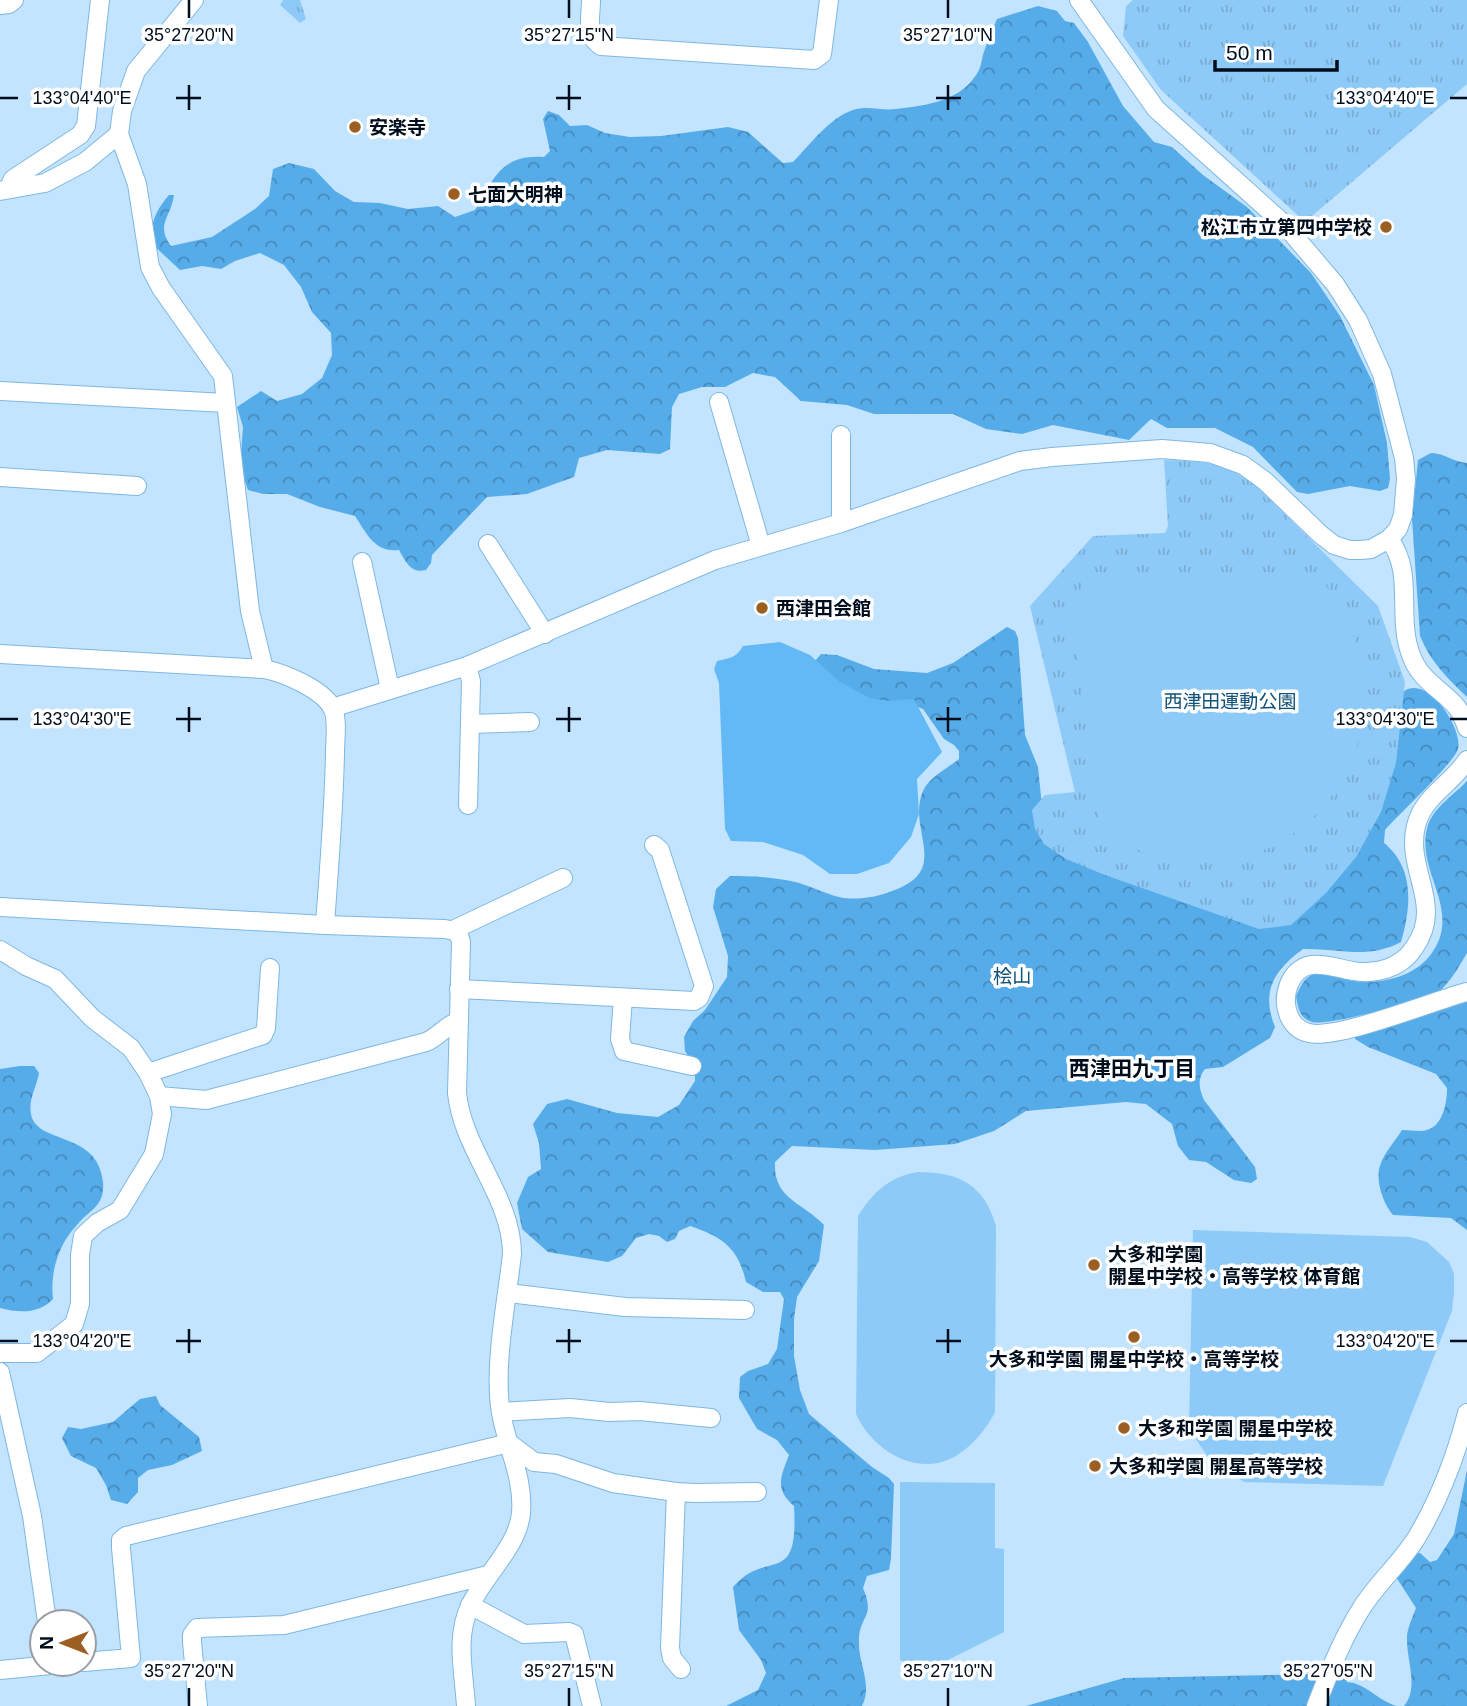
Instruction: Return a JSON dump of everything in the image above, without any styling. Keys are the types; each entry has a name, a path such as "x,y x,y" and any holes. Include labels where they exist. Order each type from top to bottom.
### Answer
{"street":[{"path":"0,5 14,0"},
{"path":"5,190 13,178 80,135 86,126 100,0"},
{"path":"194,0 136,71 122,111 119,134 137,184 150,267 161,288 223,376 250,611 264,668"},
{"path":"592,0 590,31 601,46 814,60 822,54 829,0"},
{"path":"332,708 467,666 688,570 841,523 1020,461 1184,450 1210,453 1243,465 1275,490 1334,545 1350,550 1362,550 1371,549 1389,539 1398,529 1403,515 1406,479 1404,458 1382,374 1358,320 1335,284 1284,224 1156,109 1079,0"},
{"path":"5,190 45,183 85,162 119,134"},
{"path":"0,172 5,190"},
{"path":"0,391 226,403"},
{"path":"719,402 761,546"},
{"path":"841,435 841,523"},
{"path":"0,477 137,486"},
{"path":"1389,539 1398,551 1402,563 1403,612 1411,656 1427,680 1454,704 1467,728"},
{"path":"488,544 545,634"},
{"path":"362,562 390,689"},
{"path":"0,654 264,668 297,681 319,694 332,708 336,722 335,782 325,925"},
{"path":"467,666 471,681 468,805"},
{"path":"470,724 530,722"},
{"path":"1467,760 1421,810 1415,826 1413,842 1427,902 1427,913 1426,927 1412,952 1402,963 1380,971 1360,972 1321,965 1304,967 1287,987 1286,1004 1293,1023 1300,1030 1320,1034 1377,1021 1467,992"},
{"path":"459,989 694,1001 702,993 704,986 660,850 654,845"},
{"path":"0,907 453,930 564,878"},
{"path":"453,930 458,933 461,942 458,1109 468,1138 502,1209 511,1238 512,1254 498,1378 500,1412 521,1491 520,1520 470,1605 461,1637 466,1706"},
{"path":"0,950 55,979 92,1018 131,1048 159,1096 162,1114 154,1154 120,1210 97,1223 83,1236 80,1255 80,1304 74,1324 37,1353 0,1353"},
{"path":"148,1073 263,1035 266,1028 270,968"},
{"path":"623,998 620,1039 625,1051 692,1066"},
{"path":"159,1096 206,1100 426,1042 459,1021"},
{"path":"508,1293 625,1307 745,1310"},
{"path":"0,1372 32,1516 45,1608"},
{"path":"500,1412 570,1408 711,1418"},
{"path":"1316,1706 1333,1665 1362,1609 1416,1538 1442,1487 1467,1413"},
{"path":"509,1443 534,1462 556,1464 613,1483 677,1492 757,1492"},
{"path":"98,1661 131,1658 121,1548 121,1540 125,1536 509,1443"},
{"path":"677,1492 670,1648 671,1658 681,1669"},
{"path":"198,1706 192,1642 192,1635 197,1628 284,1625 488,1575"},
{"path":"470,1605 524,1634 574,1634 592,1706"},
{"path":"0,1670 28,1667"}],"green space":[{"path":"283,0 300,0 306,19 300,23 280,5"},
{"name":"松江市立第四中学校","path":"1133,0 1467,0 1467,84 1305,222 1161,90 1123,36 1126,6"},
{"path":"1038,6 1057,11 1065,21 1074,23 1088,42 1123,106 1154,142 1172,147 1203,175 1247,207 1311,273 1340,316 1374,385 1387,443 1390,479 1388,488 1380,491 1350,486 1308,494 1297,492 1253,447 1215,428 1167,428 1151,419 1129,440 1053,425 1022,434 986,429 953,414 874,414 847,405 801,401 775,377 753,373 725,387 702,387 679,394 672,407 670,449 660,454 607,450 579,458 574,477 527,494 487,497 432,555 426,570 413,569 399,550 384,548 372,541 355,516 320,507 287,494 263,494 248,490 240,468 243,427 237,407 261,391 277,401 302,394 322,378 332,355 331,333 312,312 301,287 284,265 260,253 221,269 202,266 180,270 151,243 155,218 169,195 174,195 164,232 171,246 212,237 255,209 269,196 273,169 289,163 314,169 335,191 354,202 380,203 408,209 438,206 455,217 475,210 494,179 508,164 529,157 544,157 550,151 543,119 548,111 559,115 570,126 587,125 605,133 630,137 661,136 728,127 748,132 783,163 793,162 828,125 853,110 890,109 931,103 963,89 979,70 997,19"},
{"path":"1431,453 1467,463 1467,697 1434,661 1420,636 1412,519 1418,460"},
{"name":"西津田運動公園","path":"1164,460 1221,466 1254,484 1378,606 1405,682 1396,763 1381,812 1356,857 1326,893 1291,925 1259,929 1105,875 1066,859 1044,844 1035,829 1032,810 1045,795 1075,792 1030,606 1093,536 1165,533 1168,526"},
{"path":"1108,572 1322,581 1335,597 1348,622 1358,651 1365,695 1360,738 1344,777 1320,810 1288,837 1250,855 1208,863 1155,856 1130,846 1101,828 1071,615 1078,592 1086,582"},
{"name":"桧山","path":"1007,627 1015,631 1018,638 1025,735 1038,767 1042,806 1392,704 1408,689 1417,688 1426,692 1443,708 1456,730 1458,749 1437,777 1385,830 1384,843 1401,864 1408,889 1407,916 1401,942 1376,951 1364,952 1303,949 1284,966 1272,983 1269,1003 1275,1027 1270,1038 1223,1067 1205,1069 1202,1073 1200,1084 1204,1100 1255,1167 1257,1179 1251,1183 1234,1180 1206,1162 1189,1160 1178,1146 1172,1124 1146,1104 1126,1102 1026,1111 994,1131 955,1144 875,1150 792,1146 775,1162 779,1184 784,1192 824,1225 819,1261 797,1297 794,1356 800,1390 809,1414 894,1484 891,1559 889,1570 867,1576 863,1588 868,1605 859,1641 866,1682 862,1706 726,1706 758,1690 766,1673 761,1660 739,1630 733,1587 746,1575 786,1558 794,1532 794,1506 784,1494 781,1482 789,1455 777,1440 757,1429 739,1398 740,1377 768,1364 777,1349 784,1299 780,1292 763,1292 746,1282 738,1260 727,1245 711,1234 690,1226 679,1231 675,1239 667,1242 659,1236 649,1234 636,1238 622,1256 608,1262 548,1252 522,1229 517,1203 528,1177 541,1169 539,1143 533,1124 547,1104 567,1099 617,1113 658,1117 679,1105 695,1081 695,1067 685,1051 684,1037 727,977 728,956 713,907 716,889 730,876 782,879 852,899 873,897 892,891 910,882 920,872 924,860 919,806 923,791 934,777 959,759 959,751 944,739 923,709 912,705 873,702 841,687 814,662 821,654 837,655 874,669 927,673 953,663"},
{"path":"1467,781 1467,953 1456,972 1442,989 1419,999 1337,1020 1312,1022 1304,1018 1296,996 1307,978 1312,975 1324,974 1354,981 1384,980 1404,975 1428,958 1439,941 1442,924 1441,908 1427,859 1425,842 1428,825 1440,806"},
{"path":"1467,1001 1467,1230 1451,1218 1393,1215 1386,1204 1379,1176 1383,1159 1402,1130 1427,1130 1438,1122 1446,1102 1447,1088 1436,1074 1368,1047 1355,1039 1355,1034"},
{"path":"34,1066 39,1073 31,1104 35,1124 90,1154 99,1165 103,1190 96,1207 70,1233 60,1250 54,1269 53,1299 35,1310 14,1311 0,1308 0,1069"},
{"path":"918,1172 946,1175 968,1184 985,1200 996,1226 995,1412 987,1426 964,1450 950,1459 922,1464 895,1456 883,1448 872,1438 856,1414 858,1216 883,1187 898,1178"},
{"path":"1193,1230 1410,1237 1427,1242 1449,1262 1454,1274 1452,1311 1383,1486 1244,1482 1210,1460 1189,1429"},
{"path":"156,1396 160,1405 199,1437 202,1451 172,1465 148,1470 138,1478 138,1492 127,1504 111,1500 96,1468 71,1456 62,1438 68,1427 81,1429 113,1422 140,1399"},
{"path":"1467,1470 1467,1706 1404,1706 1412,1683 1407,1636 1416,1608 1396,1577 1412,1553 1420,1553 1430,1562 1437,1560 1454,1534"},
{"path":"900,1482 995,1483 995,1548 1004,1549 1004,1632 926,1671 900,1660"},
{"path":"1333,1672 1342,1672 1347,1682 1360,1685 1397,1706 1320,1706"},
{"path":"1318,1674 1318,1684 1308,1706 1026,1706 1124,1678"}],"shaded area":[{"path":"780,642 810,655 840,682 870,698 889,701 914,699 942,752 917,779 919,814 911,837 889,863 857,874 830,874 803,855 763,842 731,841 725,829 719,683 714,669 717,661 735,655 743,646"}],"place":[{"name":"安楽寺","path":"355,127"},
{"name":"七面大明神","path":"454,194"},
{"name":"松江市立第四中学校","path":"1386,227"},
{"name":"西津田会館","path":"762,608"},
{"name":"大多和学園 開星中学校・高等学校 体育館","path":"1094,1265"},
{"name":"大多和学園 開星中学校・高等学校","path":"1134,1337"},
{"name":"大多和学園 開星中学校","path":"1124,1428"},
{"name":"大多和学園 開星高等学校","path":"1095,1466"}],"district":[{"name":"西津田九丁目","path":"1132,1068"}]}
